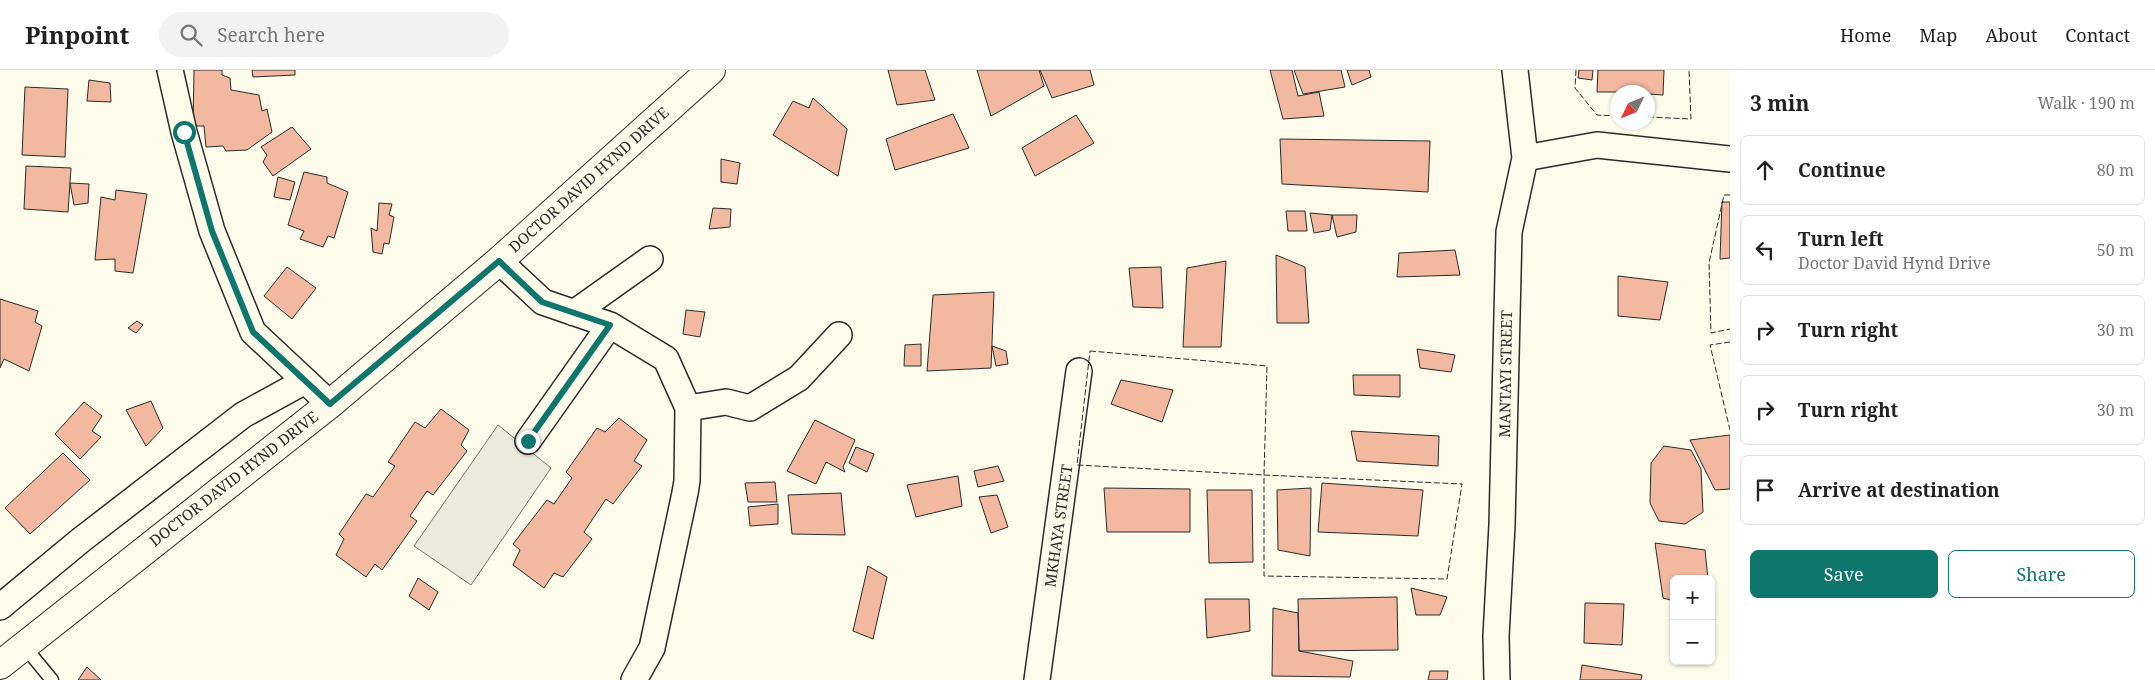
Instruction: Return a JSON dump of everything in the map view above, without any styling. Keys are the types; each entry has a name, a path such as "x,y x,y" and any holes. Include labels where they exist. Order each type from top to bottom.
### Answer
{"main road":[{"name":"DOCTOR DAVID HYND DRIVE","path":"0,665 330,404 499,261 711,70"}],"street":[{"path":"170,70 184,132 202,174 212,231 253,332 330,404"},
{"name":"MANTAYI STREET","path":"1497,680 1496,636 1502,525 1509,232 1525,158 1515,70"},
{"path":"1525,158 1597,145 1730,159"},
{"path":"574,313 650,259"},
{"path":"499,261 542,302 610,325 666,358 688,408 688,480 686,493 652,648 634,680"},
{"path":"528,441 610,325"},
{"path":"688,408 726,402 750,408 799,378 839,335"},
{"name":"MKHAYA STREET","path":"1037,680 1079,371"},
{"path":"0,607 81,540 243,415 306,381"}],"lane":[{"path":"24,646 52,680"}],"shaded area":[{"path":"498,425 551,468 471,585 414,546"}],"building":[{"path":"194,70 222,70 222,75 230,78 231,90 259,95 262,111 267,109 272,132 247,150 226,151 223,146 206,147 204,126 193,126"},
{"path":"252,70 295,70 295,75 253,77"},
{"path":"888,70 925,70 935,100 897,105"},
{"path":"977,70 1039,70 1044,86 991,116"},
{"path":"1040,70 1090,70 1094,85 1052,98"},
{"path":"1270,70 1292,70 1298,96 1319,92 1324,116 1283,119"},
{"path":"1294,70 1341,70 1345,87 1303,94"},
{"path":"1347,70 1369,70 1371,77 1352,85"},
{"path":"1579,70 1593,70 1592,80 1578,78"},
{"path":"1598,70 1664,70 1663,95 1655,94 1655,85 1610,85 1610,92 1597,92"},
{"path":"89,80 110,83 111,102 87,101"},
{"path":"25,87 68,89 65,157 22,155"},
{"path":"813,98 847,129 838,176 773,135 793,101 809,108"},
{"path":"953,114 969,148 895,170 886,139"},
{"path":"1076,115 1094,143 1035,176 1022,148"},
{"path":"292,127 311,149 273,176 263,162 267,155 261,147"},
{"path":"1280,139 1430,141 1428,192 1282,184"},
{"path":"721,159 740,163 737,184 721,182"},
{"path":"26,166 71,168 68,212 24,209"},
{"path":"304,172 327,177 327,183 348,192 334,238 328,236 323,247 300,239 304,231 288,225"},
{"path":"278,177 295,182 290,200 274,197"},
{"path":"70,183 89,184 88,203 74,205"},
{"path":"116,190 147,194 133,273 115,271 115,259 95,260 101,197 115,200"},
{"path":"1722,202 1730,202 1730,258 1720,259"},
{"path":"379,203 392,204 389,215 394,217 389,244 384,243 382,254 373,252 371,228 377,231"},
{"path":"713,208 731,209 730,227 709,229"},
{"path":"1286,211 1305,211 1307,231 1288,231"},
{"path":"1310,213 1332,215 1330,230 1314,233"},
{"path":"1332,215 1357,215 1356,232 1337,237"},
{"path":"1455,250 1460,275 1397,277 1399,253"},
{"path":"1276,255 1305,267 1309,323 1277,323"},
{"path":"1226,261 1221,347 1183,347 1187,268"},
{"path":"287,267 316,288 292,319 264,296"},
{"path":"1161,267 1163,308 1133,307 1129,268"},
{"path":"1618,276 1668,282 1660,320 1618,316"},
{"path":"994,292 991,368 927,371 933,295"},
{"path":"0,299 38,311 35,322 42,326 29,371 4,359 0,368"},
{"path":"686,310 705,312 700,337 683,334"},
{"path":"137,321 143,325 136,333 128,328"},
{"path":"921,344 921,366 904,366 905,345"},
{"path":"992,346 1006,351 1008,364 996,366"},
{"path":"1417,349 1455,355 1451,372 1420,368"},
{"path":"1353,375 1400,375 1400,397 1354,395"},
{"path":"1121,380 1173,390 1162,422 1111,404"},
{"path":"151,401 163,428 146,446 126,410"},
{"path":"84,402 102,416 92,431 101,437 80,459 55,434"},
{"path":"441,409 469,430 461,445 467,451 433,495 427,491 410,516 417,521 382,570 375,564 366,577 336,555 344,539 339,534 366,494 373,497 395,466 388,462 415,422 425,428"},
{"path":"619,418 647,440 634,461 642,466 613,504 606,499 584,532 592,539 563,577 554,573 544,588 513,565 520,550 513,544 547,500 554,504 572,478 566,472 597,428 605,432"},
{"path":"815,420 855,440 843,467 845,472 826,462 816,484 787,471"},
{"path":"1351,431 1439,436 1438,466 1357,461"},
{"path":"1730,435 1730,489 1715,490 1690,440"},
{"path":"1664,446 1691,450 1701,469 1703,512 1685,524 1659,521 1650,503 1651,463"},
{"path":"856,447 874,454 867,472 849,463"},
{"path":"63,453 90,480 30,534 5,508"},
{"path":"998,466 1004,481 978,487 974,471"},
{"path":"958,476 962,506 916,517 907,485"},
{"path":"775,482 777,502 748,502 745,483"},
{"path":"1322,483 1423,490 1418,536 1318,532"},
{"path":"1104,488 1190,489 1190,532 1107,532"},
{"path":"1311,488 1310,556 1278,550 1277,490"},
{"path":"1207,490 1252,490 1253,562 1209,563"},
{"path":"841,493 845,535 792,534 788,495"},
{"path":"997,495 1008,527 991,533 979,497"},
{"path":"778,504 778,524 750,526 748,507"},
{"path":"1655,543 1705,550 1708,575 1670,575 1670,600 1663,598"},
{"path":"868,566 887,577 873,639 853,631"},
{"path":"418,578 438,592 429,610 409,596"},
{"path":"1411,588 1447,597 1440,615 1416,615"},
{"path":"1397,597 1398,650 1299,651 1298,599"},
{"path":"1205,599 1249,599 1250,631 1207,638"},
{"path":"1585,603 1624,604 1622,645 1584,643"},
{"path":"1273,608 1298,613 1299,651 1353,661 1350,677 1272,676"},
{"path":"1582,665 1642,675 1641,680 1580,680"},
{"path":"87,667 101,680 78,680"},
{"path":"1430,671 1448,671 1447,680 1428,680"}],"fence":[{"path":"1576,70 1575,88 1597,115 1610,116"},
{"path":"1655,117 1691,119 1689,70"},
{"path":"1730,195 1724,195 1709,263 1711,333 1730,329"},
{"path":"1730,342 1710,345 1730,430"},
{"path":"1090,351 1267,366 1264,475 1077,465 1090,351"},
{"path":"1264,475 1462,484 1447,579 1264,576 1264,475"}],"route":[{"path":"184,132 212,231 253,332 330,404 499,261 542,302 610,325 528,441"}]}
